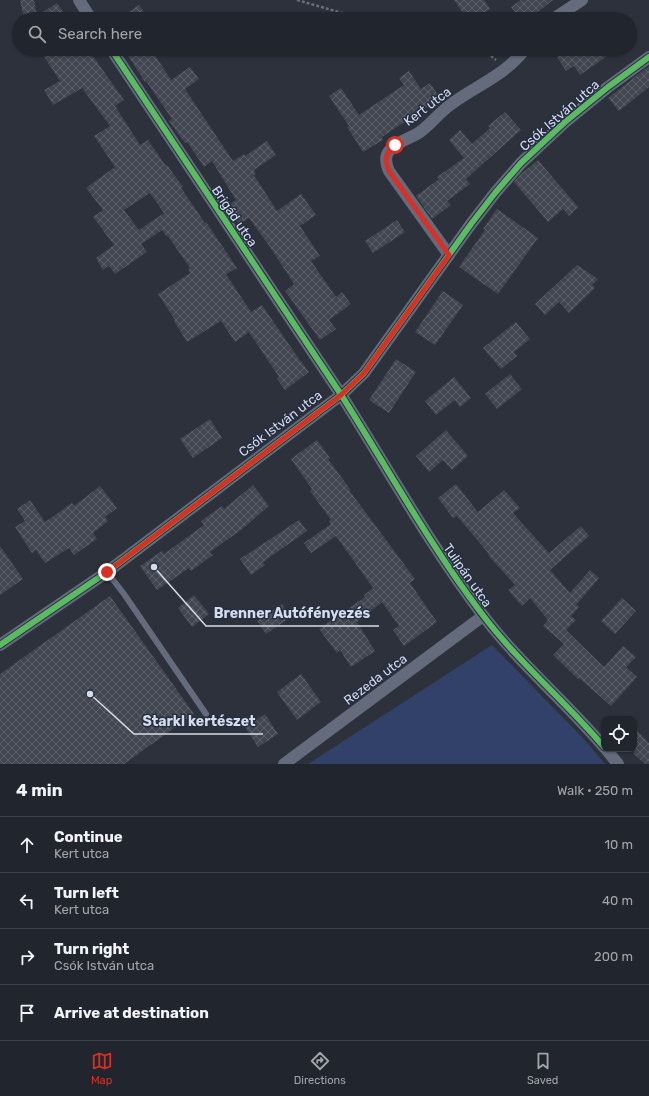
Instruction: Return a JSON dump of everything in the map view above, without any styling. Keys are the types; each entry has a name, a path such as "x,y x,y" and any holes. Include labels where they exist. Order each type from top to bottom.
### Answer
{"street":[{"path":"79,0 87,12"},
{"path":"564,12 582,0"},
{"name":"Brigád utca","path":"116,56 341,395"},
{"name":"Kert utca","path":"449,255 389,171 385,161 388,152 395,145 420,132 449,106 507,69 520,56"},
{"name":"Csók István utca","path":"0,645 107,572 341,395 364,373 495,193 521,163 565,122 608,87 649,57"},
{"name":"Tulipán utca","path":"341,395 447,566 483,616 528,667 601,743"},
{"name":"Rezeda utca","path":"284,764 483,616"},
{"name":"Tulipán utca","path":"608,752 618,764"}],"lane":[{"path":"107,572 124,594 206,714"}],"path":[{"path":"297,0 339,12"},
{"path":"491,56 507,69"}],"shaded area":[{"path":"492,645 584,739 605,764 308,764"}],"building":[{"path":"20,0 34,0 36,12 23,12"},
{"path":"454,0 484,0 490,9 486,12 462,12"},
{"path":"521,0 553,0 538,12 515,12 511,7"},
{"path":"57,3 63,12 43,12"},
{"path":"139,5 144,12 128,12"},
{"path":"44,56 93,56 124,100 115,106 140,145 148,140 183,187 181,188 237,268 226,274 251,312 262,305 309,372 285,390 277,379 279,377 249,332 235,342 221,321 187,342 158,294 190,273 188,270 190,268 168,236 167,237 162,230 141,244 147,252 115,274 109,266 103,270 96,258 114,245 93,217 103,210 86,188 115,167 94,136 110,126 82,88 53,105 44,90 60,81","holes":["150,193 164,213 139,230 124,210"]},
{"path":"128,56 156,56 171,80 190,67 199,79 185,89 233,161 244,154 245,156 267,141 276,155 254,170 256,174 254,175 277,211 301,194 316,215 300,226 320,256 311,261 336,297 342,292 351,304 329,320 336,329 320,340 285,291 294,284 270,247 249,218 239,224 227,206 236,200 212,161 204,167 187,142 185,143 169,121 172,119 146,81 145,82"},
{"path":"607,56 580,75 574,66 566,71 557,57"},
{"path":"649,66 649,87 619,111 608,98"},
{"path":"409,71 421,89 430,83 440,98 382,137 383,140 363,152 347,127 349,126 329,96 341,88 359,115 404,85 399,78"},
{"path":"505,112 521,130 466,179 470,184 447,201 451,205 432,219 416,196 439,179 437,177 464,158 449,140 460,130 472,144 490,128 488,126"},
{"path":"538,160 578,207 569,216 563,209 548,222 514,182"},
{"path":"497,209 538,238 498,294 459,267 485,230 483,229"},
{"path":"397,220 405,232 373,253 365,241"},
{"path":"577,265 598,279 592,285 595,288 569,313 559,302 545,315 535,304"},
{"path":"443,291 463,305 435,345 415,332"},
{"path":"516,322 530,339 514,352 517,356 501,369 483,348"},
{"path":"396,359 416,372 389,413 369,400"},
{"path":"510,374 522,389 497,409 485,394"},
{"path":"454,377 471,398 460,407 455,400 436,415 425,401"},
{"path":"210,419 222,438 193,458 180,439"},
{"path":"446,430 468,456 452,470 443,460 429,472 416,456"},
{"path":"317,440 330,458 328,459 350,489 349,490 415,579 410,583 437,622 404,646 393,630 399,626 382,602 357,622 375,651 351,667 340,650 337,653 319,629 365,597 364,595 373,588 336,536 311,553 304,543 331,524 329,521 331,520 310,491 312,489 291,459"},
{"path":"456,484 478,512 504,490 520,508 513,513 549,553 581,526 589,536 550,570 570,593 590,570 599,578 576,605 579,607 571,616 576,620 566,630 604,667 623,646 636,657 626,667 637,677 611,706 579,678 578,679 553,655 564,644 543,626 548,620 530,598 522,606 508,590 515,585 488,555 489,554 457,516 453,518 438,498"},
{"path":"253,485 269,506 241,530 210,552 213,555 191,571 189,568 157,590 140,566 162,551 164,554 204,525 201,521 222,506 224,509"},
{"path":"100,486 117,508 105,517 108,521 93,533 97,539 74,555 69,548 45,563 36,550 32,553 15,527 25,521 17,509 30,500 45,522 72,503 74,506"},
{"path":"299,520 307,531 263,562 265,565 251,575 240,559"},
{"path":"0,546 23,579 0,595"},
{"path":"194,595 209,614 192,627 178,608"},
{"path":"110,596 194,714 124,764 0,764 0,674"},
{"path":"622,598 636,611 615,634 601,621"},
{"path":"282,604 291,617 266,634 257,621"},
{"path":"301,674 321,702 297,720 277,692"},
{"path":"265,714 278,734 258,747 245,727"},
{"path":"637,730 649,743 649,764 645,764 634,754 634,752 637,752"}],"cycle path":[{"path":"116,56 340,393 426,533 482,614 511,649 601,744"},
{"path":"0,645 107,572 341,395 364,373 471,224 521,163 565,122 608,87 649,57"}],"place":[{"name":"Brenner Autófényezés","path":"154,567"},
{"name":"Starkl kertészet","path":"90,694"}],"route":[{"path":"107,572 341,395 364,373 449,255 389,171 385,161 388,152 395,145"}]}
